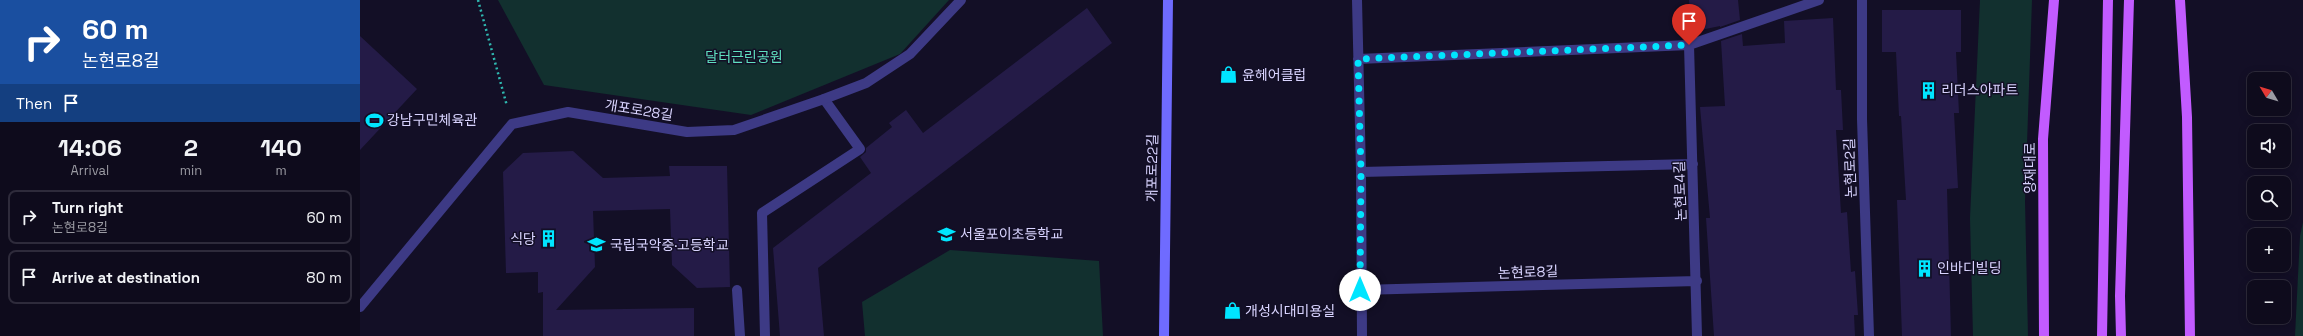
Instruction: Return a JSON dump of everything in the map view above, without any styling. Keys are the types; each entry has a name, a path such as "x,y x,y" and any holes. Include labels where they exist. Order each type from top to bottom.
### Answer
{"main road":[{"name":"양재대로","path":"2044,336 2043,139 2054,0"},
{"path":"2102,336 2108,0"},
{"path":"2121,336 2120,296 2129,0"},
{"path":"2180,0 2187,117 2190,336"}],"street":[{"name":"개포로28길","path":"512,124 568,112 687,132 734,130 866,83 910,54 961,0"},
{"name":"개포로22길","path":"1164,336 1168,0"},
{"path":"1357,0 1361,172 1360,290 1362,336"},
{"path":"1358,59 1689,45 1819,0"},
{"name":"논현로2길","path":"1862,0 1862,119 1869,336"},
{"name":"논현로4길","path":"1689,45 1697,281 1697,336"},
{"path":"765,336 762,213 860,150 824,99"},
{"path":"360,307 512,124"},
{"path":"1361,172 1693,164"},
{"name":"논현로8길","path":"1360,290 1697,281"},
{"path":"737,290 740,336"}],"path":[{"path":"478,0 512,124"}],"green space":[{"name":"달터근린공원","path":"498,0 949,0 900,54 751,115 544,85"},
{"path":"1980,0 2032,0 2025,201 2028,336 1973,336 1970,218"},
{"path":"2303,222 2303,336 2295,336 2300,236"},
{"path":"950,250 1099,261 1103,336 865,336 862,302"}],"building":[{"path":"1689,0 1738,0 1740,20 1720,27 1691,32"},
{"path":"1087,8 1112,43 818,268 824,336 780,336 773,248 871,173 860,157 866,152 866,148 892,127 889,123 906,110 923,133"},
{"path":"1882,10 1961,10 1961,52 1956,52 1959,113 1954,113 1958,188 1947,189 1951,336 1902,336 1897,200 1906,200 1901,116 1899,116 1896,52 1882,52"},
{"path":"1833,18 1836,90 1841,90 1843,130 1836,130 1841,213 1847,212 1851,272 1855,271 1858,315 1854,315 1855,336 1714,336 1706,218 1710,218 1700,107 1725,106 1721,41 1742,34 1743,46 1785,43 1784,21"},
{"name":"강남구민체육관","path":"360,36 417,89 360,150"},
{"path":"573,151 603,178 670,176 669,166 727,166 730,287 697,288 672,265 670,209 593,211 595,267 556,310 694,308 694,336 543,336 543,292 538,293 538,272 506,273 503,172 523,153"}],"place":[{"name":"윤헤어클럽","path":"1229,75"},
{"name":"리더스아파트","path":"1928,90"},
{"name":"강남구민체육관","path":"374,120"},
{"name":"서울포이초등학교","path":"947,234"},
{"name":"식당","path":"549,239"},
{"name":"국립국악중·고등학교","path":"597,245"},
{"name":"인바디빌딩","path":"1924,268"},
{"name":"개성시대미용실","path":"1232,311"}],"route":[{"path":"1360,290 1361,172 1358,59 1689,45"}]}
